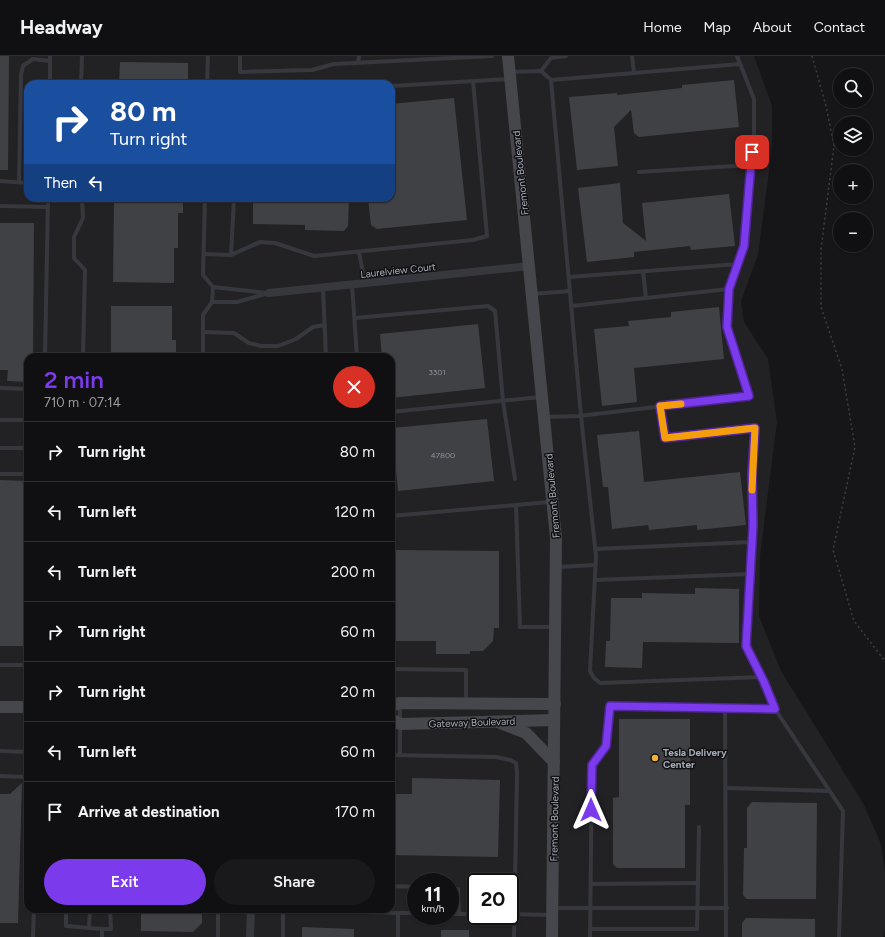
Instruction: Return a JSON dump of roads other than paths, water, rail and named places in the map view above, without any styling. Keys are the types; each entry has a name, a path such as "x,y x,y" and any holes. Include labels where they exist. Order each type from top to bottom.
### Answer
{"main road":[{"name":"Fremont Boulevard","path":"508,56 545,417 557,567 552,937"},
{"name":"Gateway Boulevard","path":"396,705 555,704"},
{"path":"0,707 24,707"},
{"name":"Gateway Boulevard","path":"396,721 554,720"},
{"path":"493,721 526,733 554,762"}],"street":[{"name":"Laurelview Court","path":"269,293 529,266"},
{"path":"250,937 251,913"}],"lane":[{"path":"82,56 82,80"},
{"path":"208,56 208,80"},
{"path":"240,56 240,72 312,70 334,64 492,56"},
{"path":"358,63 359,56"},
{"path":"541,72 551,57 566,56"},
{"path":"632,56 634,73"},
{"path":"545,417 581,416 749,396 727,327 729,289 744,246 750,164 754,139 754,99 737,56"},
{"path":"19,182 21,76 23,66 33,59 50,58 50,80"},
{"path":"395,86 473,81 541,72 552,80 740,64"},
{"path":"552,80 581,416 595,549 595,580 590,671 594,678 600,682 762,677"},
{"path":"204,254 231,255 260,242 275,243 314,256 473,240 487,236 473,81"},
{"path":"639,172 750,164"},
{"path":"0,181 24,182"},
{"path":"45,353 48,202"},
{"path":"82,202 83,218 74,237 74,258 85,270 83,353"},
{"path":"203,353 203,315 212,302 213,287 203,275 205,202"},
{"path":"231,255 234,202"},
{"path":"0,206 48,206"},
{"path":"359,252 365,283"},
{"path":"569,277 738,264"},
{"path":"643,271 646,298"},
{"path":"352,284 357,353"},
{"path":"213,287 269,293"},
{"path":"323,288 326,353"},
{"path":"572,306 729,289"},
{"path":"532,294 570,290"},
{"path":"212,302 237,302 269,293"},
{"path":"355,318 488,306 495,311 503,401 515,479"},
{"path":"203,332 234,334 249,342 261,346 278,346 296,339 313,327 325,325"},
{"path":"0,388 24,389"},
{"path":"395,412 543,397"},
{"path":"660,406 665,438 755,428 752,542 746,646 762,677 775,709 843,811 840,937"},
{"path":"0,420 24,420"},
{"path":"0,448 24,448"},
{"path":"0,474 24,474"},
{"path":"395,516 553,502"},
{"path":"516,505 520,627 556,627"},
{"path":"595,549 752,542"},
{"path":"557,567 595,565"},
{"path":"595,580 750,574"},
{"path":"0,665 24,665"},
{"path":"395,669 466,670 466,704"},
{"path":"396,705 396,721 400,755"},
{"path":"590,937 592,765 606,746 610,706 775,709"},
{"path":"725,708 726,937"},
{"path":"0,751 24,752"},
{"path":"395,755 496,757 510,760 516,764 513,873"},
{"path":"0,776 24,777"},
{"path":"726,788 829,791"},
{"path":"591,929 697,929 699,827"},
{"path":"591,884 698,883"},
{"path":"395,886 407,887"},
{"path":"519,913 591,907 727,908"},
{"path":"33,937 34,913"},
{"path":"66,913 66,926 111,929 110,913"},
{"path":"89,928 90,913"},
{"path":"218,913 218,937"},
{"path":"283,913 283,937"},
{"path":"395,913 407,913"},
{"path":"398,913 398,937"},
{"path":"459,914 467,914"},
{"path":"513,925 514,937"},
{"path":"102,929 102,937"}],"place":[{"name":"Tesla Delivery Center","path":"655,758"}]}
